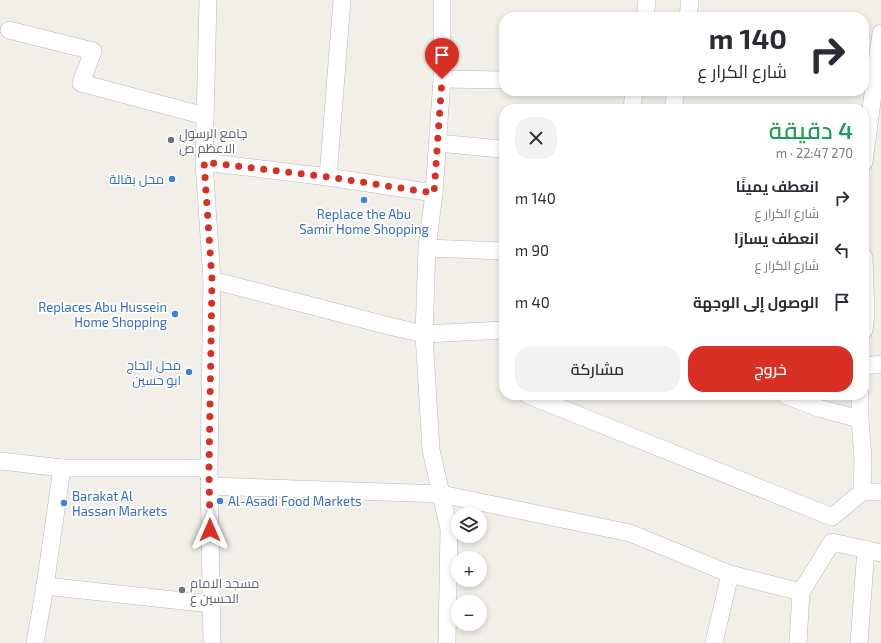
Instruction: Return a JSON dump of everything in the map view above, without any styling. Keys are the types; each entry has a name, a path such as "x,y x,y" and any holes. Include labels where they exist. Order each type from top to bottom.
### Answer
{"street":[{"path":"208,0 204,162 212,280 209,468 212,643"},
{"path":"328,177 342,0"},
{"path":"442,0 442,79 434,193 427,248 424,334 431,450 449,529 447,643"},
{"path":"645,12 647,0"},
{"path":"689,12 690,0"},
{"path":"8,30 93,51 81,83 205,116"},
{"path":"869,131 878,74 881,33"},
{"path":"442,79 499,80"},
{"path":"438,143 499,149"},
{"path":"204,162 328,177 434,193"},
{"path":"427,248 499,250"},
{"path":"212,280 424,334 499,330"},
{"path":"869,365 881,364"},
{"path":"540,400 832,517"},
{"path":"798,400 818,408 860,419"},
{"path":"860,400 863,459 862,492"},
{"path":"0,462 62,468 209,468"},
{"path":"35,643 62,468"},
{"path":"210,486 441,494 630,533 730,574 801,592"},
{"path":"832,517 862,492 881,492"},
{"path":"798,643 801,592 832,542 832,517"},
{"path":"832,542 874,551 859,643"},
{"path":"714,643 730,574"},
{"path":"45,586 211,604"}],"place":[{"name":"جامع الرسول الاعظم ص","path":"171,140"},
{"name":"محل بقالة","path":"172,179"},
{"name":"Replace the Abu Samir Home Shopping","path":"364,200"},
{"name":"Replaces Abu Hussein Home Shopping","path":"175,314"},
{"name":"محل الحاج ابو حسين","path":"189,372"},
{"name":"Al-Asadi Food Markets","path":"220,501"},
{"name":"Barakat Al Hassan Markets","path":"64,503"},
{"name":"مسجد الامام الحسين ع","path":"182,590"}],"route":[{"path":"210,530 209,468 212,280 204,162 328,177 434,193 442,79"}]}
